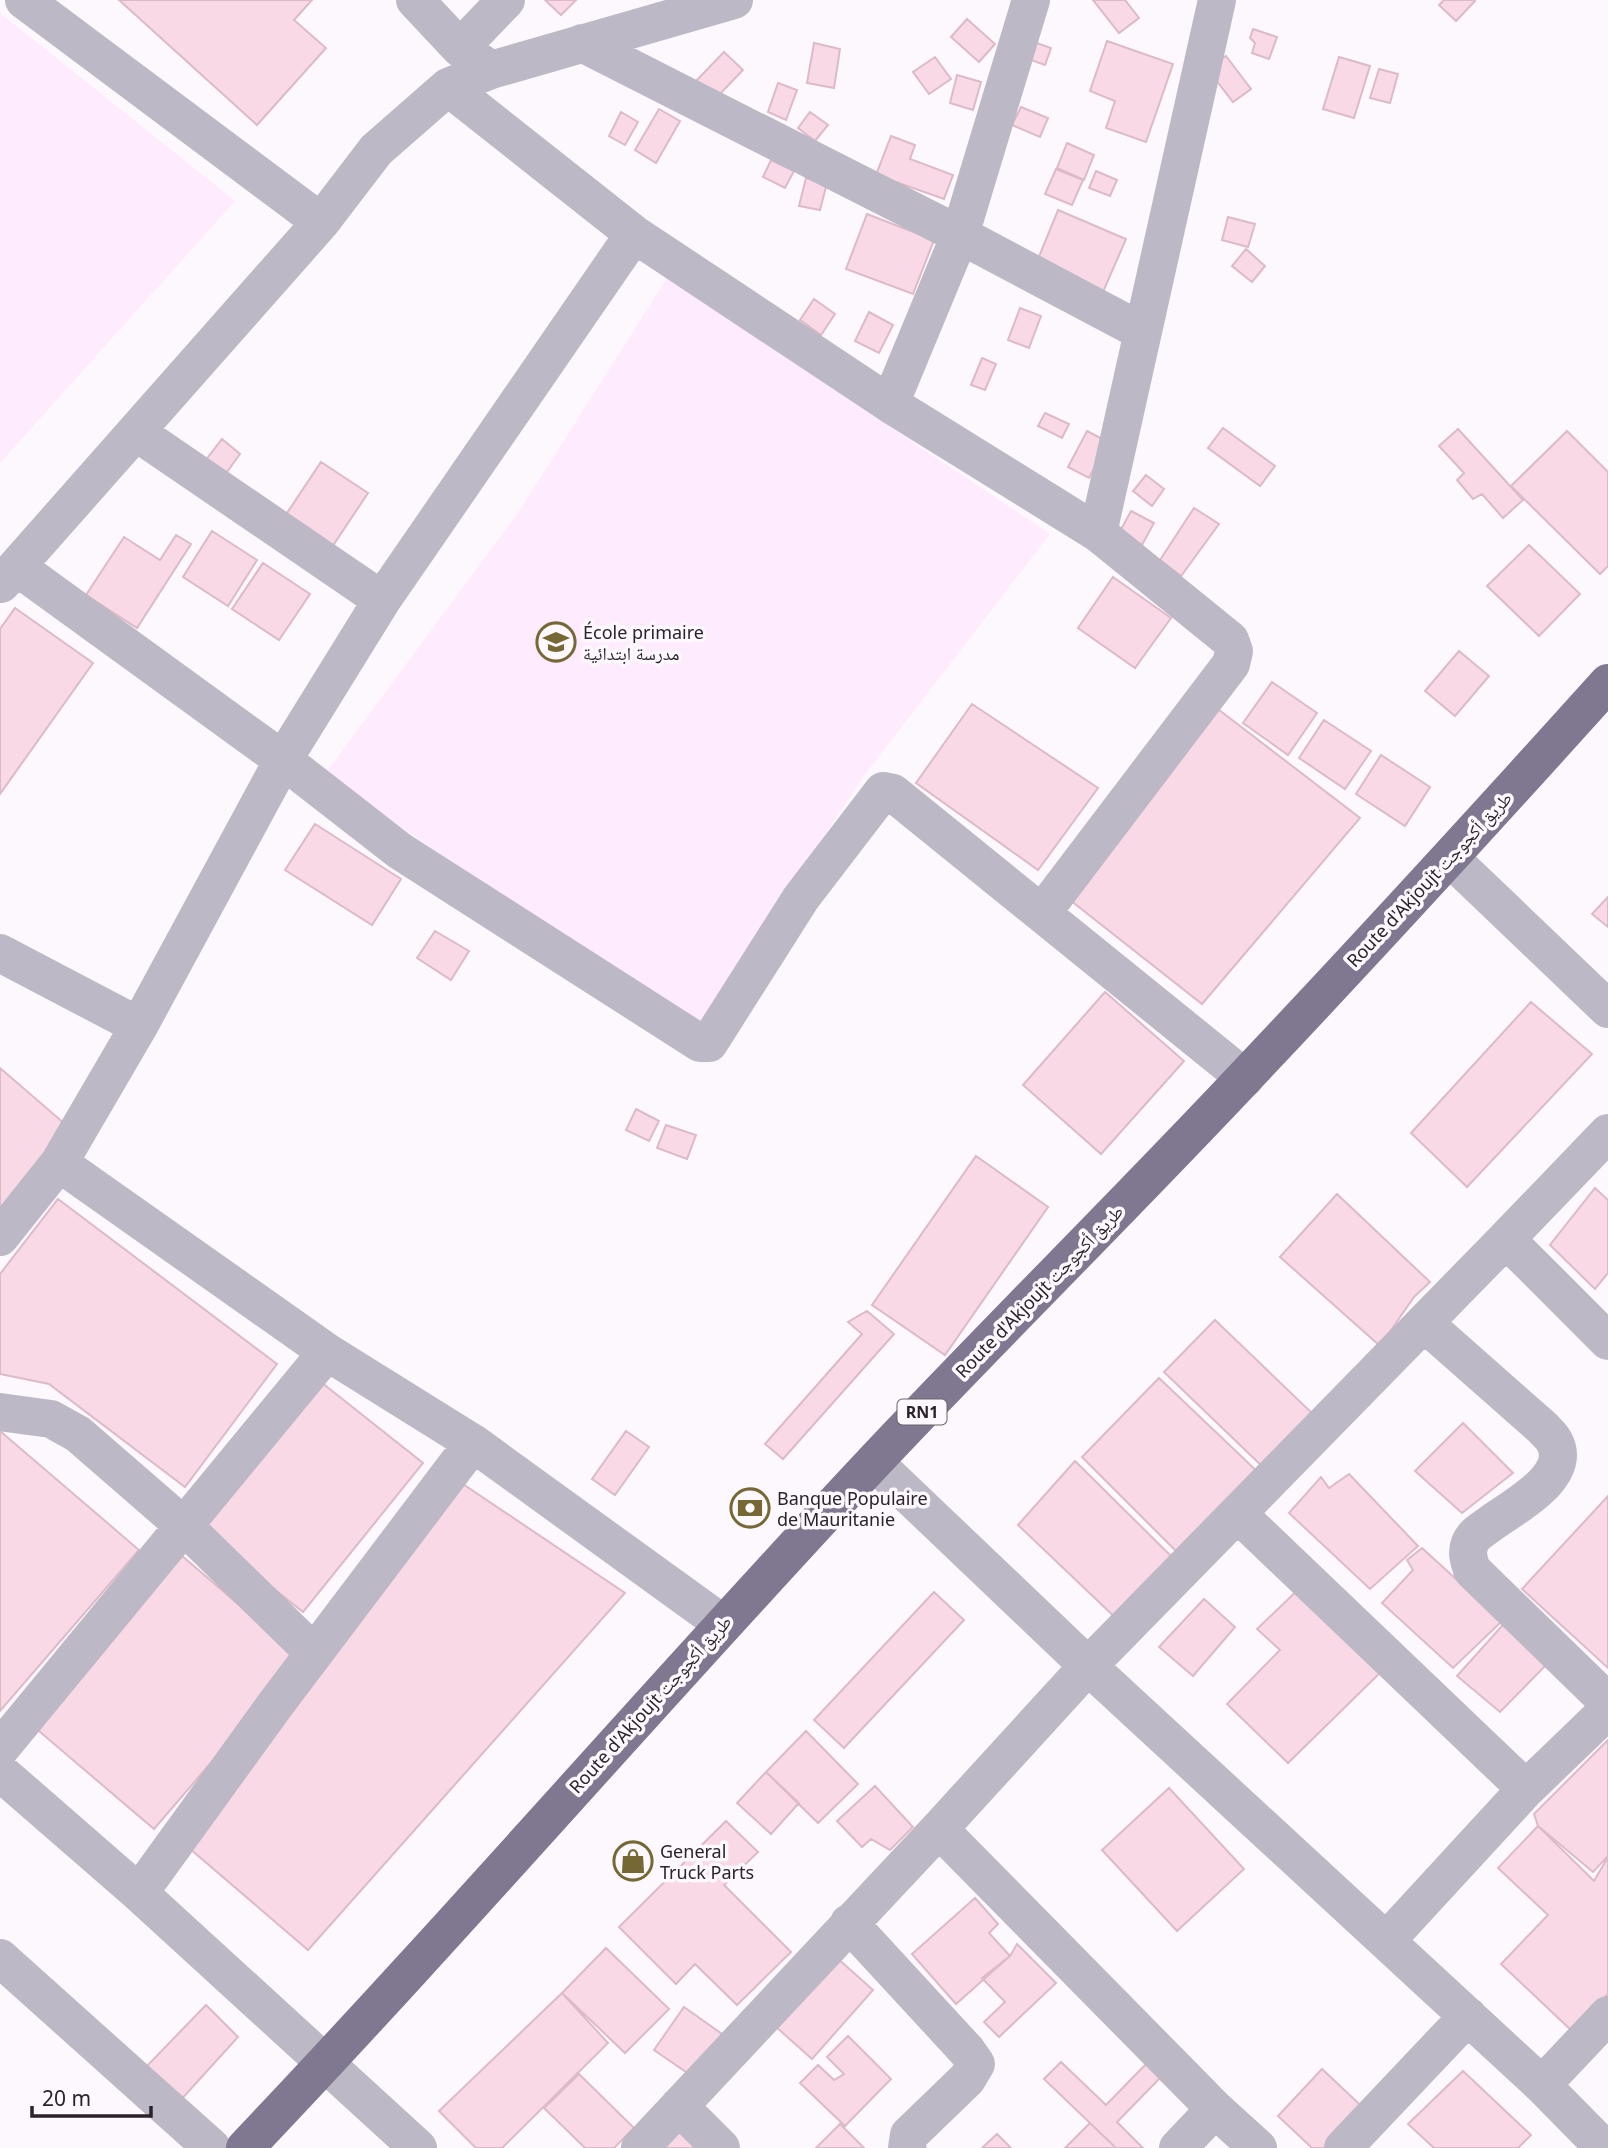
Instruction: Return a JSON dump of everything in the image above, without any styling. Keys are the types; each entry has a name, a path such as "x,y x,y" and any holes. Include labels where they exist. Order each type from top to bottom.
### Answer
{"highway":[{"name":"Route d'Akjoujt طريق أكجوجت","path":"245,2148 325,2064 723,1624 874,1462 1245,1078 1608,683"}],"street":[{"path":"24,0 321,222"},
{"path":"415,0 460,48 491,70"},
{"path":"460,48 506,0"},
{"path":"734,0 491,70 449,87 376,150 321,222 8,576 282,760 400,851 700,1043 709,1043 801,898 883,791 893,793 1245,1078"},
{"path":"890,404 960,235 1031,0"},
{"path":"1098,533 1217,0"},
{"path":"582,43 960,235 1143,332"},
{"path":"449,87 634,234 890,404 1098,533 1230,640 1234,651 1231,664 1042,913"},
{"path":"0,1237 59,1163 139,1026 282,760 382,600 634,234"},
{"path":"136,432 382,600"},
{"path":"1450,858 1608,1009"},
{"path":"0,953 139,1026"},
{"path":"640,2148 1088,1666 1608,1133"},
{"path":"59,1163 327,1352 473,1443 723,1624"},
{"path":"1506,1239 1608,1341"},
{"path":"1424,1323 1543,1428 1555,1442 1558,1459 1553,1475 1541,1487 1481,1530 1471,1540 1467,1555 1472,1570 1608,1702"},
{"path":"0,1749 327,1352"},
{"path":"0,1412 51,1419 79,1434 184,1526 314,1653"},
{"path":"139,1893 314,1653 473,1443"},
{"path":"874,1462 1088,1666 1542,2085 1604,2148"},
{"path":"1238,1514 1526,1789"},
{"path":"1387,1940 1526,1789 1608,1710"},
{"path":"0,1772 139,1893 418,2148"},
{"path":"939,1829 1215,2109 1258,2148"},
{"path":"849,1923 967,2051 975,2064 967,2079 909,2135 907,2148"},
{"path":"0,1958 212,2148"},
{"path":"1542,2085 1608,2015"},
{"path":"1343,2148 1468,2016"},
{"path":"678,2106 721,2148"},
{"path":"1178,2148 1215,2109"}],"shaded area":[{"path":"0,13 235,201 0,463"},
{"path":"667,278 1050,534 863,777 696,1031 325,774 520,510"}],"building":[{"path":"119,0 312,0 294,20 326,48 257,125"},
{"path":"545,0 576,0 561,15"},
{"path":"1093,0 1125,0 1139,18 1119,33"},
{"path":"1444,0 1475,1 1456,21 1439,5"},
{"path":"967,19 995,44 979,62 951,37"},
{"path":"1253,29 1277,37 1269,59 1252,53 1255,43 1250,38"},
{"path":"1107,41 1173,64 1146,142 1106,128 1115,101 1090,91"},
{"path":"1034,42 1051,48 1045,65 1028,59"},
{"path":"814,43 840,49 834,88 807,83"},
{"path":"724,52 743,70 715,99 696,81"},
{"path":"1226,56 1251,89 1233,102 1206,67"},
{"path":"935,57 951,79 929,94 913,72"},
{"path":"1339,57 1370,66 1354,118 1323,109"},
{"path":"1379,69 1398,74 1390,103 1370,98"},
{"path":"957,75 981,82 973,110 950,103"},
{"path":"778,83 797,90 786,120 768,112"},
{"path":"1021,107 1048,118 1040,137 1012,125"},
{"path":"659,109 680,121 656,163 635,150"},
{"path":"621,112 638,122 625,145 609,136"},
{"path":"810,112 828,125 815,141 798,128"},
{"path":"891,136 915,145 910,159 953,175 944,199 876,175"},
{"path":"1067,143 1094,155 1084,180 1057,168"},
{"path":"771,160 794,171 785,188 763,177"},
{"path":"1056,169 1083,180 1072,205 1045,194"},
{"path":"1096,171 1117,180 1110,196 1089,188"},
{"path":"806,178 827,183 820,210 799,206"},
{"path":"1058,210 1126,239 1103,292 1036,264"},
{"path":"867,214 934,240 913,294 846,269"},
{"path":"1228,217 1255,224 1248,247 1222,240"},
{"path":"1246,249 1265,266 1252,282 1232,266"},
{"path":"814,299 835,314 821,335 800,320"},
{"path":"1020,308 1041,316 1029,348 1008,340"},
{"path":"869,312 893,325 879,353 855,341"},
{"path":"982,358 996,364 985,390 971,385"},
{"path":"1045,413 1069,424 1062,438 1038,426"},
{"path":"1223,428 1275,466 1260,486 1208,448"},
{"path":"1458,429 1523,500 1503,518 1482,494 1473,499 1457,480 1464,473 1439,446"},
{"path":"1087,431 1108,442 1089,478 1068,467"},
{"path":"1567,431 1608,472 1608,566 1600,574 1511,486"},
{"path":"222,439 240,454 224,476 205,461"},
{"path":"321,462 368,493 332,547 285,516"},
{"path":"1146,475 1164,489 1152,506 1133,491"},
{"path":"1194,508 1219,524 1181,576 1160,560"},
{"path":"1131,511 1154,523 1142,545 1119,533"},
{"path":"212,531 257,560 228,606 183,577"},
{"path":"176,535 191,544 137,628 86,595 124,537 160,560"},
{"path":"1529,545 1580,594 1539,636 1487,586"},
{"path":"263,563 310,594 279,640 232,609"},
{"path":"1113,577 1171,618 1135,668 1078,628"},
{"path":"15,608 93,663 0,794 0,629"},
{"path":"1459,651 1489,676 1455,716 1425,691"},
{"path":"1272,682 1317,713 1288,755 1243,723"},
{"path":"1210,703 1360,818 1202,1004 1070,900"},
{"path":"972,704 1098,788 1038,870 916,783"},
{"path":"1324,720 1371,751 1345,789 1299,758"},
{"path":"1381,755 1430,787 1405,826 1356,794"},
{"path":"315,824 401,879 372,925 285,870"},
{"path":"1608,897 1608,927 1592,914"},
{"path":"435,931 469,951 451,980 417,958"},
{"path":"1105,992 1184,1061 1101,1154 1023,1085"},
{"path":"1531,1002 1592,1054 1467,1187 1411,1133"},
{"path":"0,1068 72,1130 0,1212"},
{"path":"636,1109 659,1121 649,1141 626,1130"},
{"path":"666,1125 696,1135 687,1159 657,1148"},
{"path":"976,1156 1048,1207 945,1355 872,1305"},
{"path":"1595,1188 1608,1200 1608,1273 1595,1289 1550,1245"},
{"path":"1337,1194 1430,1282 1414,1297 1380,1346 1280,1257"},
{"path":"58,1199 277,1364 185,1487 49,1384 0,1374 0,1274"},
{"path":"867,1311 894,1334 783,1459 765,1444 862,1334 848,1322"},
{"path":"1215,1320 1315,1416 1266,1470 1164,1372"},
{"path":"307,1371 423,1463 303,1612 187,1519"},
{"path":"1159,1378 1262,1476 1184,1559 1082,1457"},
{"path":"1463,1423 1513,1473 1462,1513 1415,1471"},
{"path":"0,1431 139,1550 0,1711"},
{"path":"626,1431 649,1447 615,1495 592,1479"},
{"path":"1075,1461 1178,1563 1120,1622 1018,1525"},
{"path":"1349,1474 1418,1546 1370,1589 1289,1513 1321,1477 1329,1488"},
{"path":"451,1476 625,1593 308,1950 189,1848"},
{"path":"1608,1496 1608,1668 1522,1589"},
{"path":"1422,1548 1502,1621 1453,1668 1382,1603 1413,1570 1407,1560"},
{"path":"181,1555 301,1658 154,1829 33,1726"},
{"path":"1303,1585 1387,1666 1288,1763 1227,1704 1280,1650 1257,1629"},
{"path":"934,1592 964,1620 844,1748 814,1720"},
{"path":"1204,1599 1235,1627 1193,1676 1159,1647"},
{"path":"1510,1617 1547,1664 1500,1712 1457,1676"},
{"path":"806,1731 858,1784 818,1823 766,1772"},
{"path":"1608,1740 1608,1856 1593,1872 1538,1826 1534,1814"},
{"path":"766,1772 799,1803 771,1834 737,1803"},
{"path":"875,1786 913,1827 890,1850 871,1839 862,1847 837,1821"},
{"path":"1169,1788 1244,1869 1177,1931 1102,1850"},
{"path":"726,1821 758,1852 724,1885 791,1952 737,2005 695,1964 676,1984 619,1927"},
{"path":"1538,1826 1594,1881 1608,1857 1608,1994 1572,2031 1501,1964 1548,1915 1498,1868"},
{"path":"975,1898 998,1924 989,1933 1010,1956 956,2004 912,1954"},
{"path":"1017,1944 1056,1983 999,2037 984,2022 1005,2002 982,1978 1010,1956"},
{"path":"606,1948 669,2009 625,2053 562,1993"},
{"path":"836,1957 873,1990 812,2059 775,2026"},
{"path":"562,1993 608,2043 502,2148 476,2148 439,2111"},
{"path":"206,2005 238,2037 178,2103 144,2069"},
{"path":"684,2007 722,2034 692,2076 654,2050"},
{"path":"848,2036 891,2079 845,2126 800,2083 818,2065 834,2080 844,2074 827,2057"},
{"path":"1061,2062 1106,2105 1148,2062 1162,2076 1117,2122 1143,2148 1116,2148 1044,2079"},
{"path":"1322,2069 1372,2116 1343,2148 1312,2148 1278,2116"},
{"path":"1463,2071 1531,2135 1518,2148 1434,2148 1408,2124"},
{"path":"579,2074 634,2128 614,2148 585,2148 544,2108"},
{"path":"1090,2123 1116,2148 1065,2148"},
{"path":"840,2124 864,2148 816,2148"},
{"path":"677,2130 695,2148 660,2148"},
{"path":"997,2134 1011,2148 982,2148"}],"place":[{"name":"École primaire مدرسة ابتدائية","path":"556,642"},
{"name":"Banque Populaire de Mauritanie","path":"750,1508"},
{"name":"General Truck Parts","path":"633,1861"}]}
